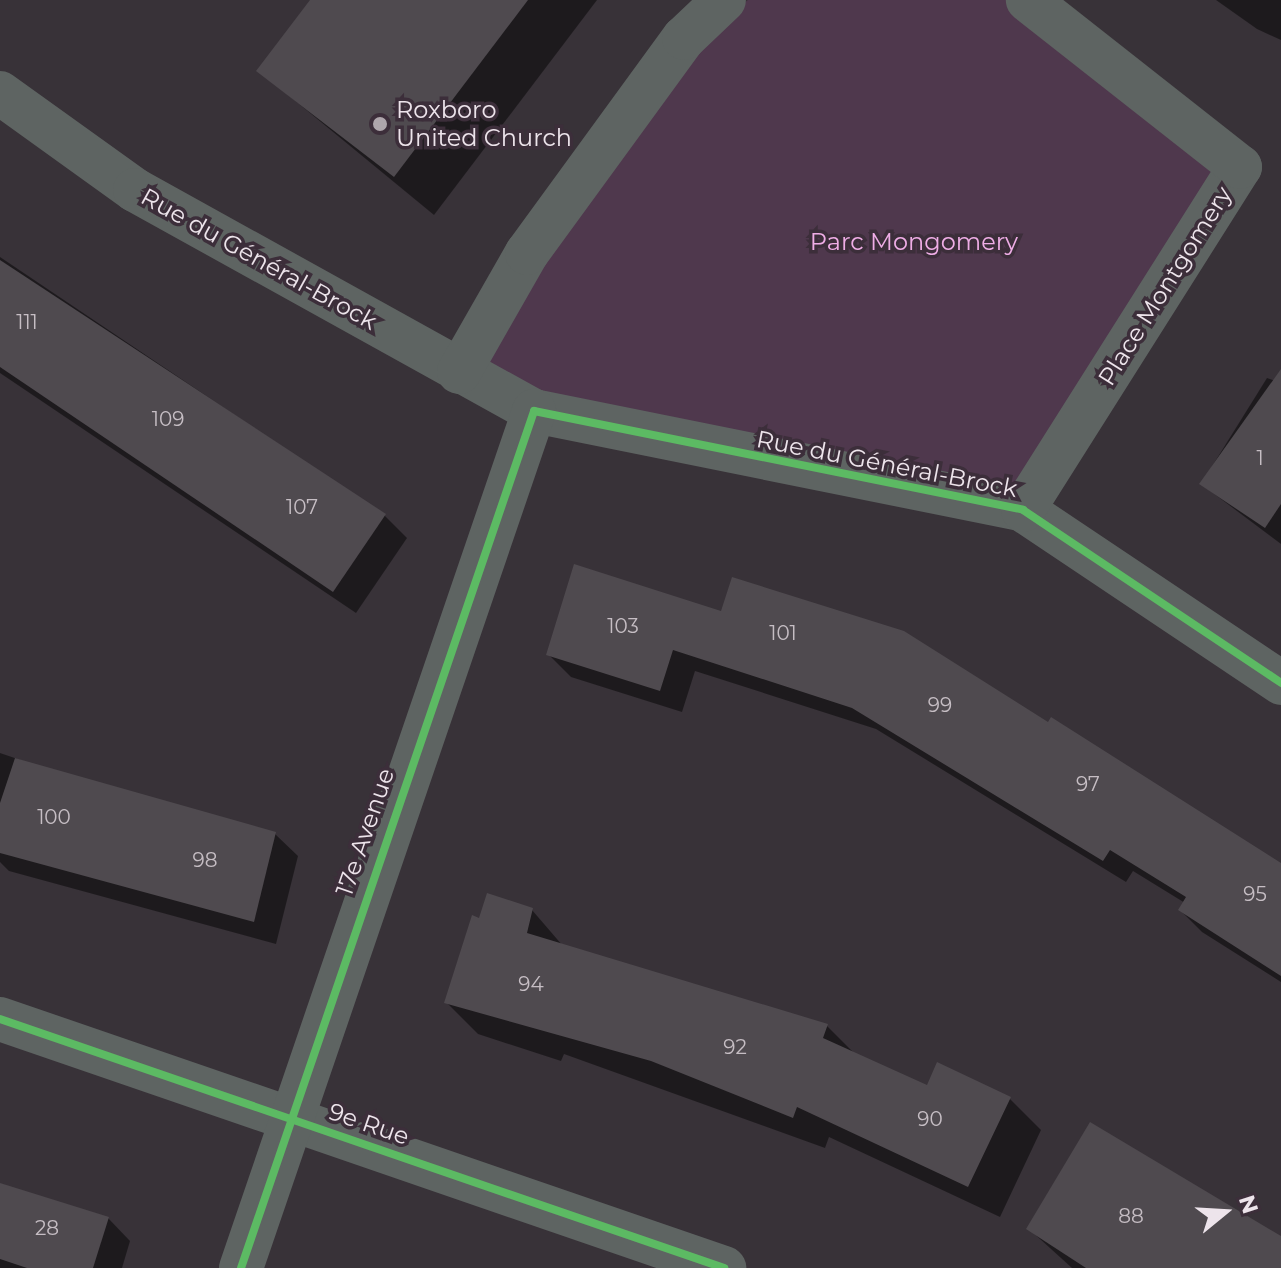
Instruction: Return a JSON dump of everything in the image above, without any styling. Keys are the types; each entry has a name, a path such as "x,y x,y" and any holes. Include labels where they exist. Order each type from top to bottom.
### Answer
{"street":[{"path":"459,372 527,253 684,38 724,0"},
{"name":"Place Montgomery","path":"1023,510 1240,167 1028,0"},
{"name":"Rue du Général-Brock","path":"0,93 135,190 534,411 1023,510 1281,683"},
{"name":"17e Avenue","path":"241,1268 288,1117 534,411"},
{"name":"9e Rue","path":"0,1019 724,1268"}],"green space":[{"name":"Parc Mongomery","path":"748,0 1046,0 1227,153 1023,510 459,372 687,44"}],"building":[{"name":"Roxboro United Church","path":"310,0 528,0 394,177 256,71"},
{"path":"0,260 386,514 333,592 0,367"},
{"path":"1281,369 1281,504 1265,528 1199,484"},
{"path":"574,564 721,611 732,577 904,631 1048,722 1051,717 1281,863 1281,976 1178,910 1186,897 1110,850 1103,861 852,708 673,650 660,691 546,655"},
{"path":"15,758 276,832 254,922 0,853 0,803"},
{"path":"487,893 533,908 527,933 828,1024 823,1038 927,1085 937,1062 1011,1097 968,1187 797,1107 793,1118 651,1061 444,1003 472,915 479,918"},
{"path":"1090,1122 1281,1236 1281,1268 1086,1268 1026,1229"},
{"path":"0,1183 109,1217 93,1268 27,1268 0,1259"}],"cycle path":[{"path":"241,1268 534,411 1023,510 1281,683"},
{"path":"0,1019 724,1268"}],"place":[{"name":"Roxboro United Church","path":"380,124"}]}
